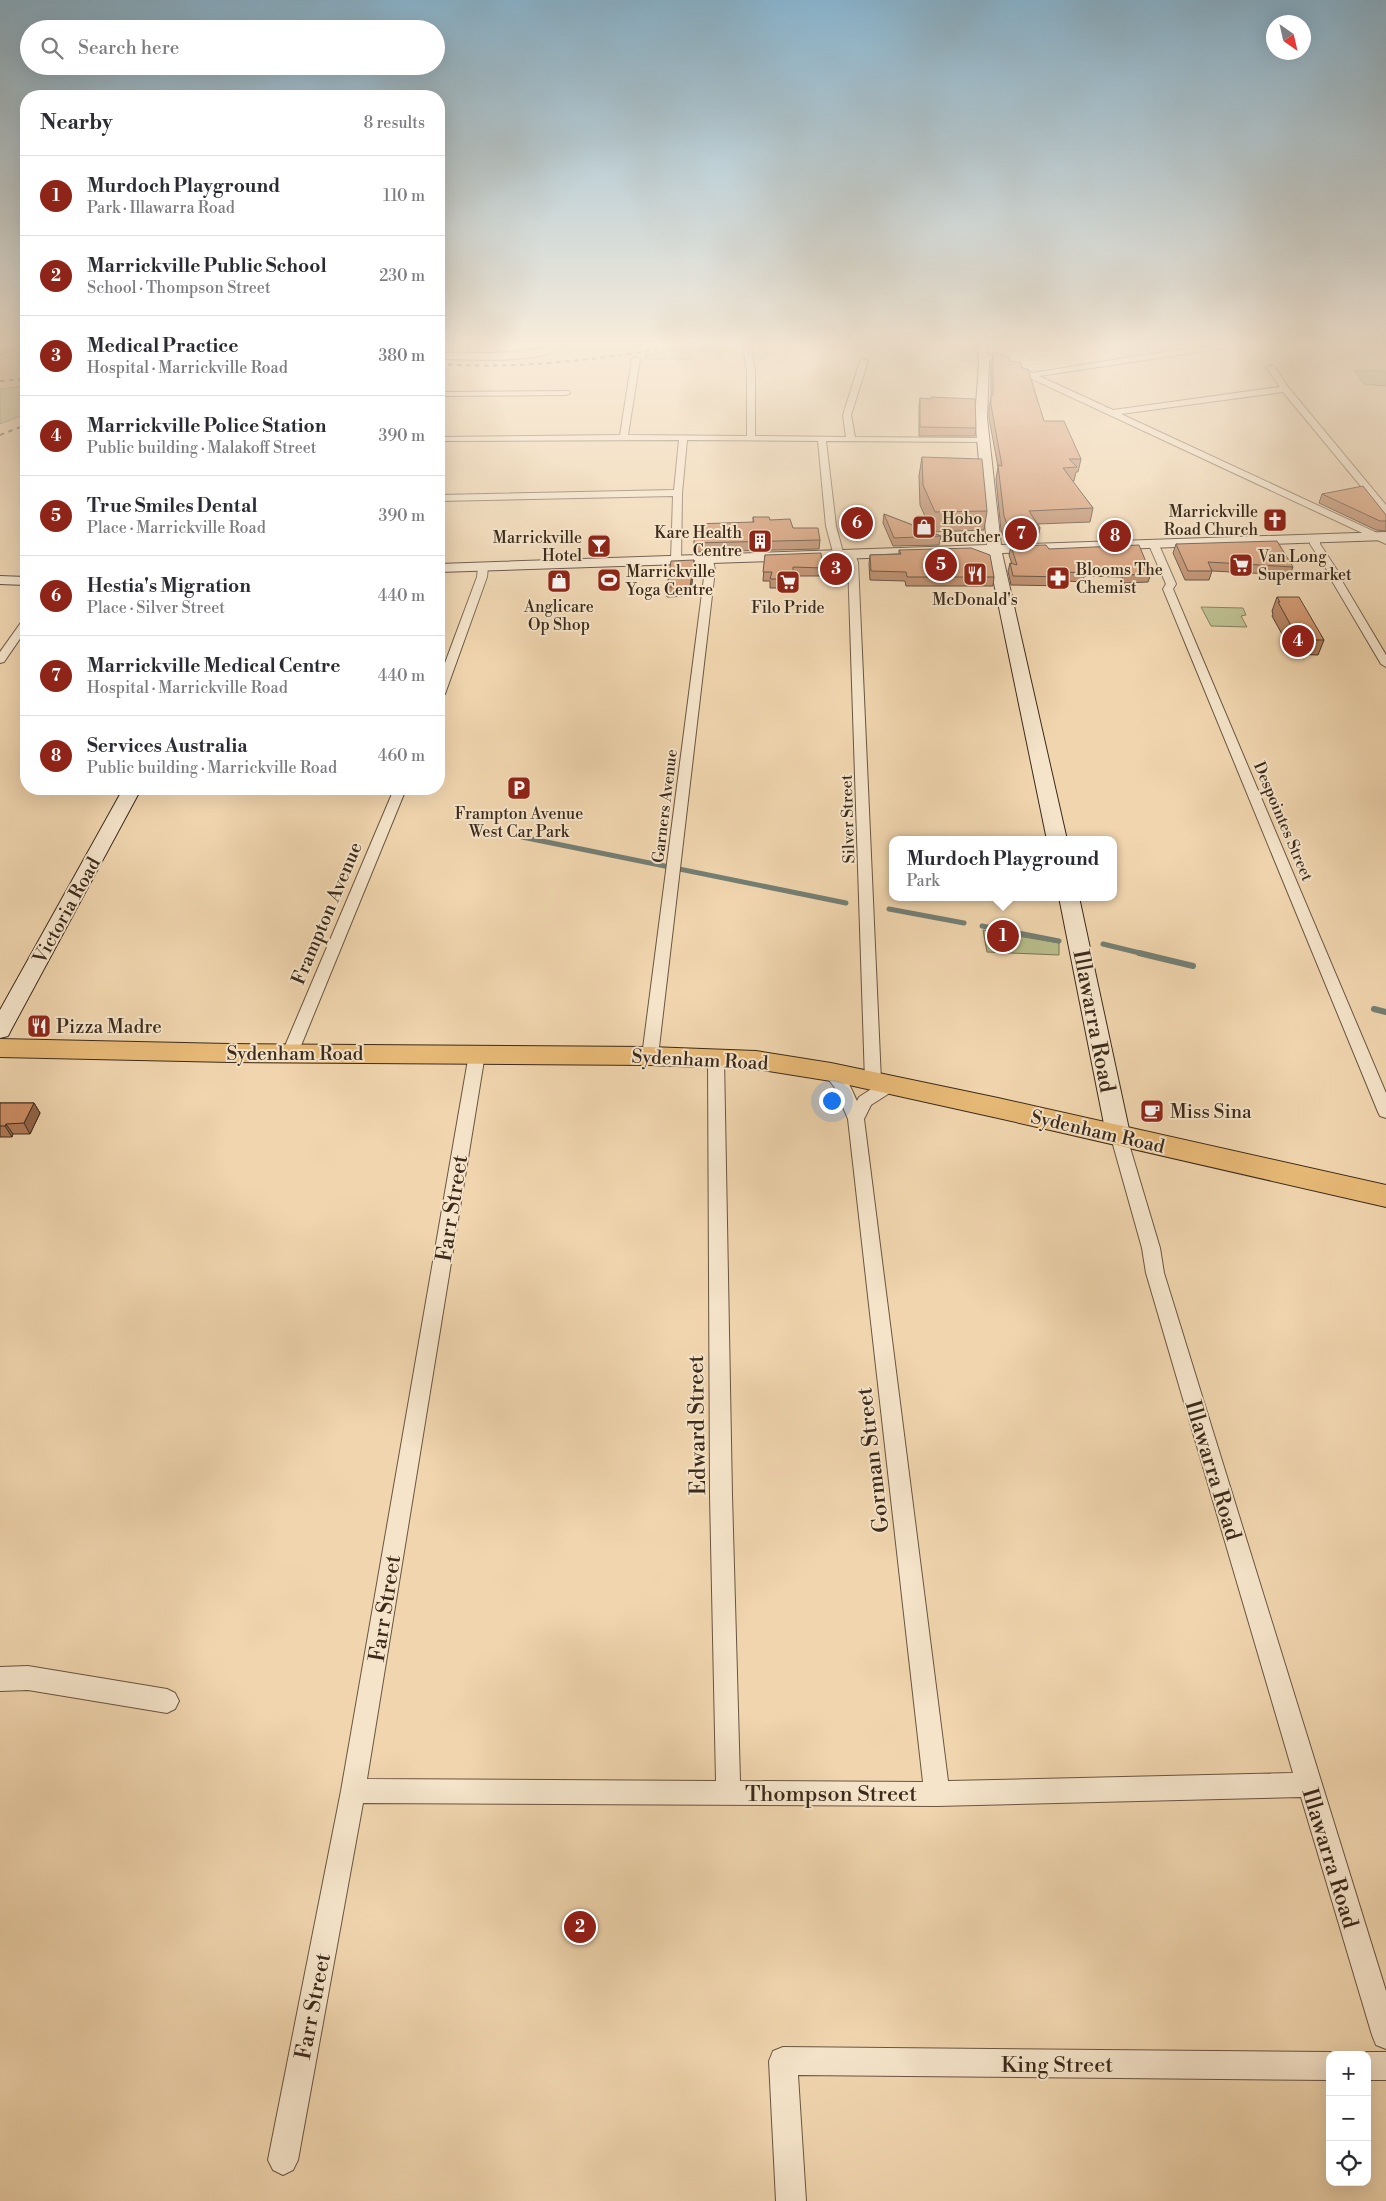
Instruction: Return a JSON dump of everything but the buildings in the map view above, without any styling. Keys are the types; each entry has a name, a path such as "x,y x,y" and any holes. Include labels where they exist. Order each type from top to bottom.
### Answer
{"main road":[{"path":"984,444 996,550 1056,836"},
{"path":"445,568 1383,538"},
{"path":"0,580 20,581"},
{"name":"Victoria Road","path":"0,1030 129,795"},
{"name":"Illawarra Road","path":"1071,901 1118,1134"},
{"name":"Sydenham Road","path":"0,1048 650,1056 756,1060 831,1072 882,1083 1118,1134 1386,1196"}],"street":[{"path":"676,561 678,493 682,444"},
{"name":"Silver Street","path":"823,444 832,521 831,526 845,556 853,562 882,1083"},
{"path":"1177,444 1383,538"},
{"path":"1331,444 1386,511"},
{"path":"445,498 678,493"},
{"path":"1315,539 1315,544 1336,576 1337,581 1386,664"},
{"name":"Despointes Street","path":"1154,545 1171,584 1168,589 1382,1093 1386,1112"},
{"name":"Garners Avenue","path":"650,1056 710,570 708,560"},
{"path":"445,678 482,577 483,567"},
{"path":"0,660 20,632"},
{"name":"Frampton Avenue","path":"290,1053 398,795"},
{"name":"Farr Street","path":"283,2160 353,1791 477,1054"},
{"name":"Edward Street","path":"716,1058 721,1495 728,1792"},
{"name":"Gorman Street","path":"831,1072 842,1086 856,1119 937,1794"},
{"path":"856,1119 865,1101 882,1083"},
{"name":"Illawarra Road","path":"1118,1134 1151,1248 1155,1273 1308,1786 1386,2035"},
{"path":"0,1678 28,1678 167,1701"},
{"name":"Thompson Street","path":"353,1791 937,1794 1308,1786"},
{"name":"King Street","path":"791,2201 783,2061 1326,2066"},
{"path":"1371,2066 1386,2066"}],"green space":[{"path":"1201,607 1243,608 1246,615 1241,616 1247,627 1211,626"},
{"path":"983,930 1059,943 1059,955 987,952"}],"waterway":[{"path":"522,837 846,903"},
{"path":"889,909 964,923"},
{"path":"982,926 1059,941"},
{"path":"1103,944 1144,954"},
{"path":"1139,953 1193,966"},
{"path":"1374,1009 1386,1012"}],"place":[{"name":"Marrickville Road Church","path":"1275,520"},
{"name":"Hestia's Migration","path":"857,523"},
{"name":"Hoho Butcher","path":"924,527"},
{"name":"Marrickville Medical Centre","path":"1021,534"},
{"name":"Services Australia","path":"1115,536"},
{"name":"Kare Health Centre","path":"760,541"},
{"name":"Marrickville Hotel","path":"599,546"},
{"name":"True Smiles Dental","path":"941,565"},
{"name":"Van Long Supermarket","path":"1241,565"},
{"name":"Medical Practice","path":"836,569"},
{"name":"McDonald's","path":"975,574"},
{"name":"Blooms The Chemist","path":"1058,578"},
{"name":"Marrickville Yoga Centre","path":"609,580"},
{"name":"Anglicare Op Shop","path":"559,581"},
{"name":"Filo Pride","path":"788,582"},
{"name":"Marrickville Police Station","path":"1298,641"},
{"name":"Frampton Avenue West Car Park","path":"519,788"},
{"name":"Murdoch Playground","path":"1003,936"},
{"name":"Pizza Madre","path":"39,1026"},
{"name":"Miss Sina","path":"1152,1111"},
{"name":"Marrickville Public School","path":"580,1927"}]}
